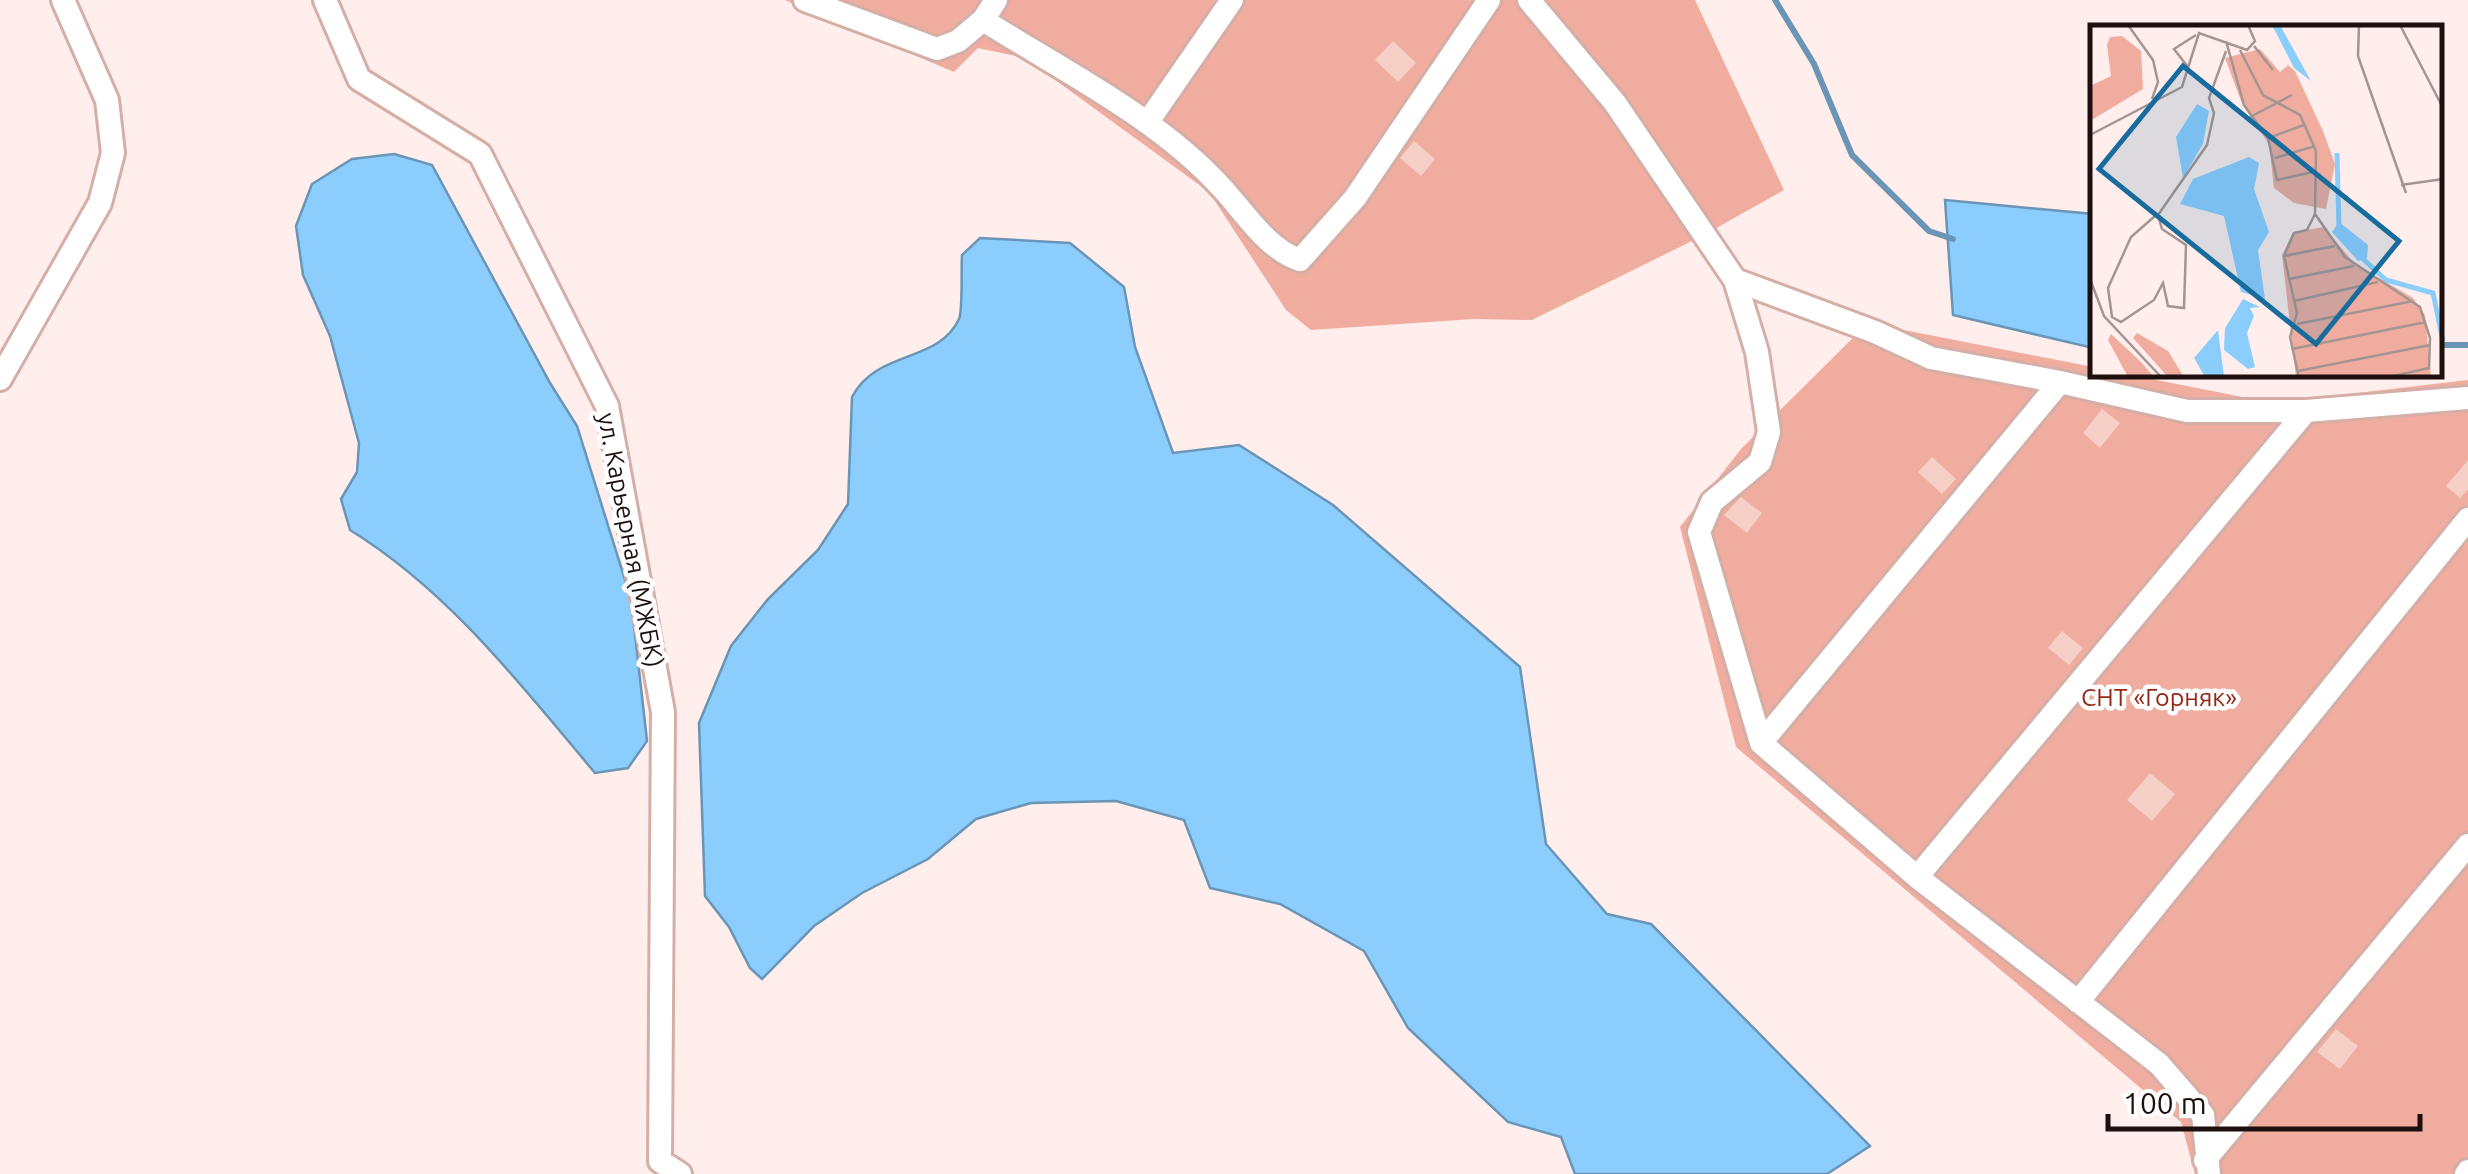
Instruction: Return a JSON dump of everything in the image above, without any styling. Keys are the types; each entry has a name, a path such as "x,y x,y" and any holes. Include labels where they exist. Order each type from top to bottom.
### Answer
{"street":[{"path":"0,379 100,203 113,154 108,100 63,0"},
{"name":"ул. Карьерная (МЖБК)","path":"325,0 359,79 480,154 608,406 664,712 660,1161 680,1174"},
{"path":"805,0 936,49 958,41 990,10 1147,123 1219,184 1284,255 1300,260 1356,198 1489,0"},
{"path":"1147,123 1232,0"},
{"path":"1529,0 1615,103 1735,280 1757,352 1769,432 1760,462 1712,502 1699,532 1761,744 1917,876 2159,1064 2202,1114 2207,1167"},
{"path":"1735,280 1875,332 1932,358 2186,411 2306,411 2468,398"},
{"path":"1761,744 2060,382"},
{"path":"1917,876 2306,411"},
{"path":"2078,1002 2468,518"},
{"path":"2207,1167 2468,845"}],"green space":[{"path":"785,0 1695,0 1784,190 1704,235 1532,320 1474,319 1311,330 1286,310 1209,192 1025,58 978,48 954,72"},
{"name":"СНТ «Горняк»","path":"1868,323 2090,366 2090,378 2146,378 2273,403 2468,380 2468,1174 2195,1174 2181,1122 1736,747 1680,527 1741,449"}],"water":[{"path":"394,154 432,165 577,426 631,599 647,741 628,768 595,773 452,610 386,554 350,530 341,499 357,472 359,443 330,336 303,275 296,226 312,184 352,159"},
{"path":"1945,200 2090,214 2090,347 1953,315"},
{"path":"980,238 1070,243 1124,287 1135,347 1173,453 1239,445 1333,505 1520,667 1546,844 1607,914 1651,924 1870,1146 1827,1174 1575,1174 1561,1137 1508,1122 1408,1028 1364,951 1280,904 1210,888 1184,820 1116,801 1031,803 976,819 928,859 862,893 814,926 762,979 750,968 729,927 705,896 699,723 731,646 768,599 818,550 848,504 852,397 876,371 923,351 949,333 960,315 962,255"}],"building":[{"path":"1393,41 1416,63 1398,82 1375,60"},
{"path":"1414,141 1435,159 1421,176 1400,158"},
{"path":"2102,409 2120,423 2100,448 2083,433"},
{"path":"1932,457 1956,479 1942,494 1918,472"},
{"path":"2468,460 2468,490 2460,498 2446,486"},
{"path":"1741,497 1762,513 1747,533 1724,515"},
{"path":"2062,631 2083,648 2069,665 2048,648"},
{"path":"2150,773 2175,794 2152,821 2127,800"},
{"path":"2336,1029 2358,1046 2340,1069 2317,1052"}],"waterway":[{"path":"1775,0 1814,64 1852,155 1929,231 1953,239"},
{"path":"2443,345 2468,345"}]}
